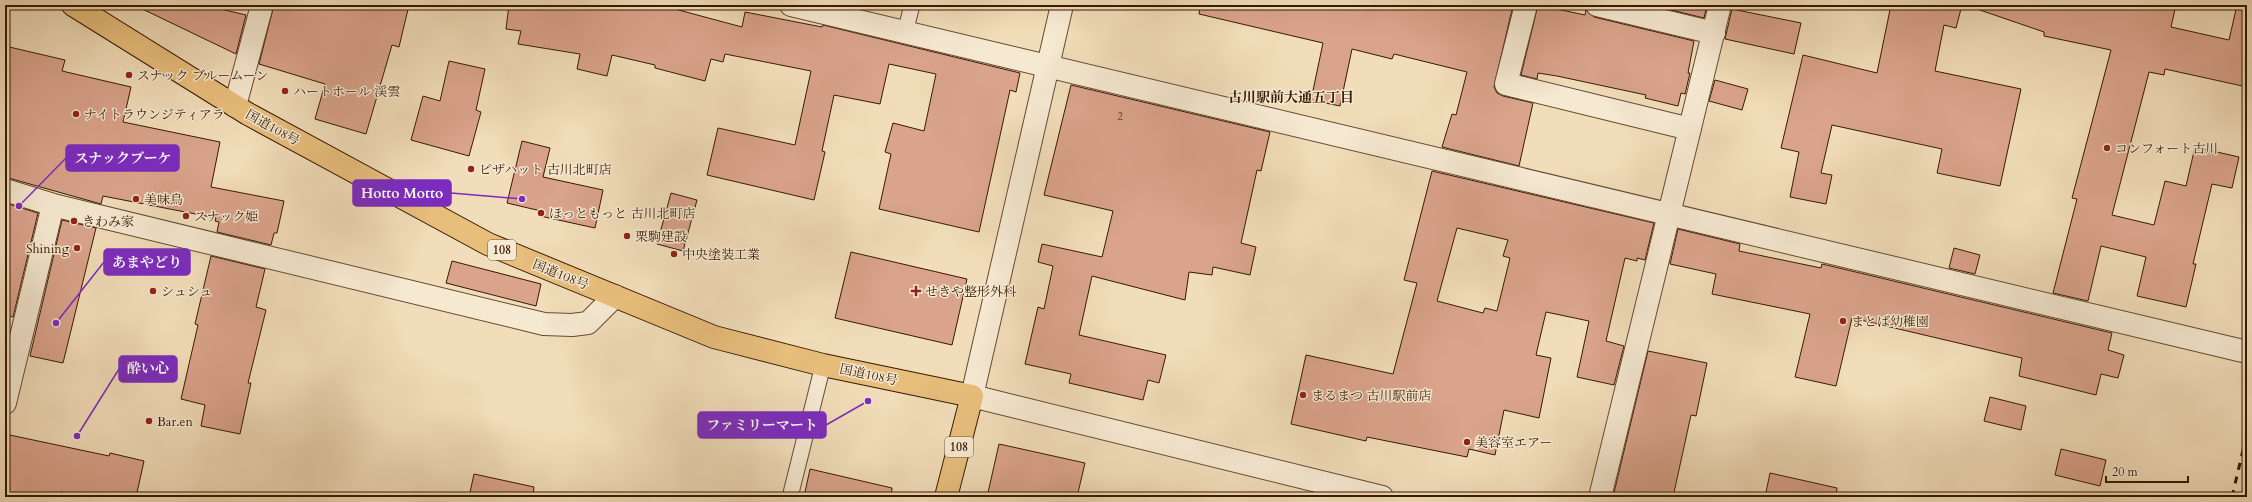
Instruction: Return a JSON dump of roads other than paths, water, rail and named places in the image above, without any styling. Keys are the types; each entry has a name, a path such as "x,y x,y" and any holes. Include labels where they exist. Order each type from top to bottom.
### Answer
{"highway":[{"name":"国道108号","path":"73,5 236,106 488,244 714,337 823,365 972,396"},
{"name":"108","path":"946,497 972,396"}],"street":[{"path":"236,106 262,5"},
{"path":"791,5 2247,352"},
{"path":"1062,5 972,396 1382,497"},
{"path":"1526,5 1506,84 1690,129"},
{"path":"1598,5 1714,33"},
{"path":"1600,497 1720,5"},
{"path":"5,190 53,204 544,324 572,325 588,323 615,296"},
{"path":"5,403 53,204"}],"lane":[{"path":"905,32 912,5"},
{"path":"790,497 823,365"}],"railway":[{"path":"2232,497 2247,433"}],"place":[{"name":"スナック ブルームーン","path":"129,75"},
{"name":"ハートホール 渓雲","path":"285,91"},
{"name":"ナイトラウンジティアラ","path":"76,114"},
{"name":"コンフォート古川","path":"2107,148"},
{"name":"ピザハット 古川北町店","path":"471,169"},
{"name":"美味鳥","path":"136,199"},
{"name":"Hotto Motto","path":"522,199"},
{"name":"スナックブーケ","path":"19,206"},
{"name":"ほっともっと 古川北町店","path":"541,213"},
{"name":"スナック姫","path":"186,216"},
{"name":"きわみ家","path":"74,221"},
{"name":"栗駒建設","path":"627,236"},
{"name":"Shining","path":"77,248"},
{"name":"中央塗装工業","path":"674,254"},
{"name":"シュシュ","path":"153,291"},
{"name":"せきや整形外科","path":"916,291"},
{"name":"まとば幼稚園","path":"1843,321"},
{"name":"あまやどり","path":"56,323"},
{"name":"まるまつ 古川駅前店","path":"1303,395"},
{"name":"ファミリーマート","path":"868,401"},
{"name":"Bar.en","path":"149,421"},
{"name":"酔い心","path":"77,436"},
{"name":"美容室エアー","path":"1467,442"}],"district":[{"name":"古川駅前大通五丁目","path":"1291,97"}]}
